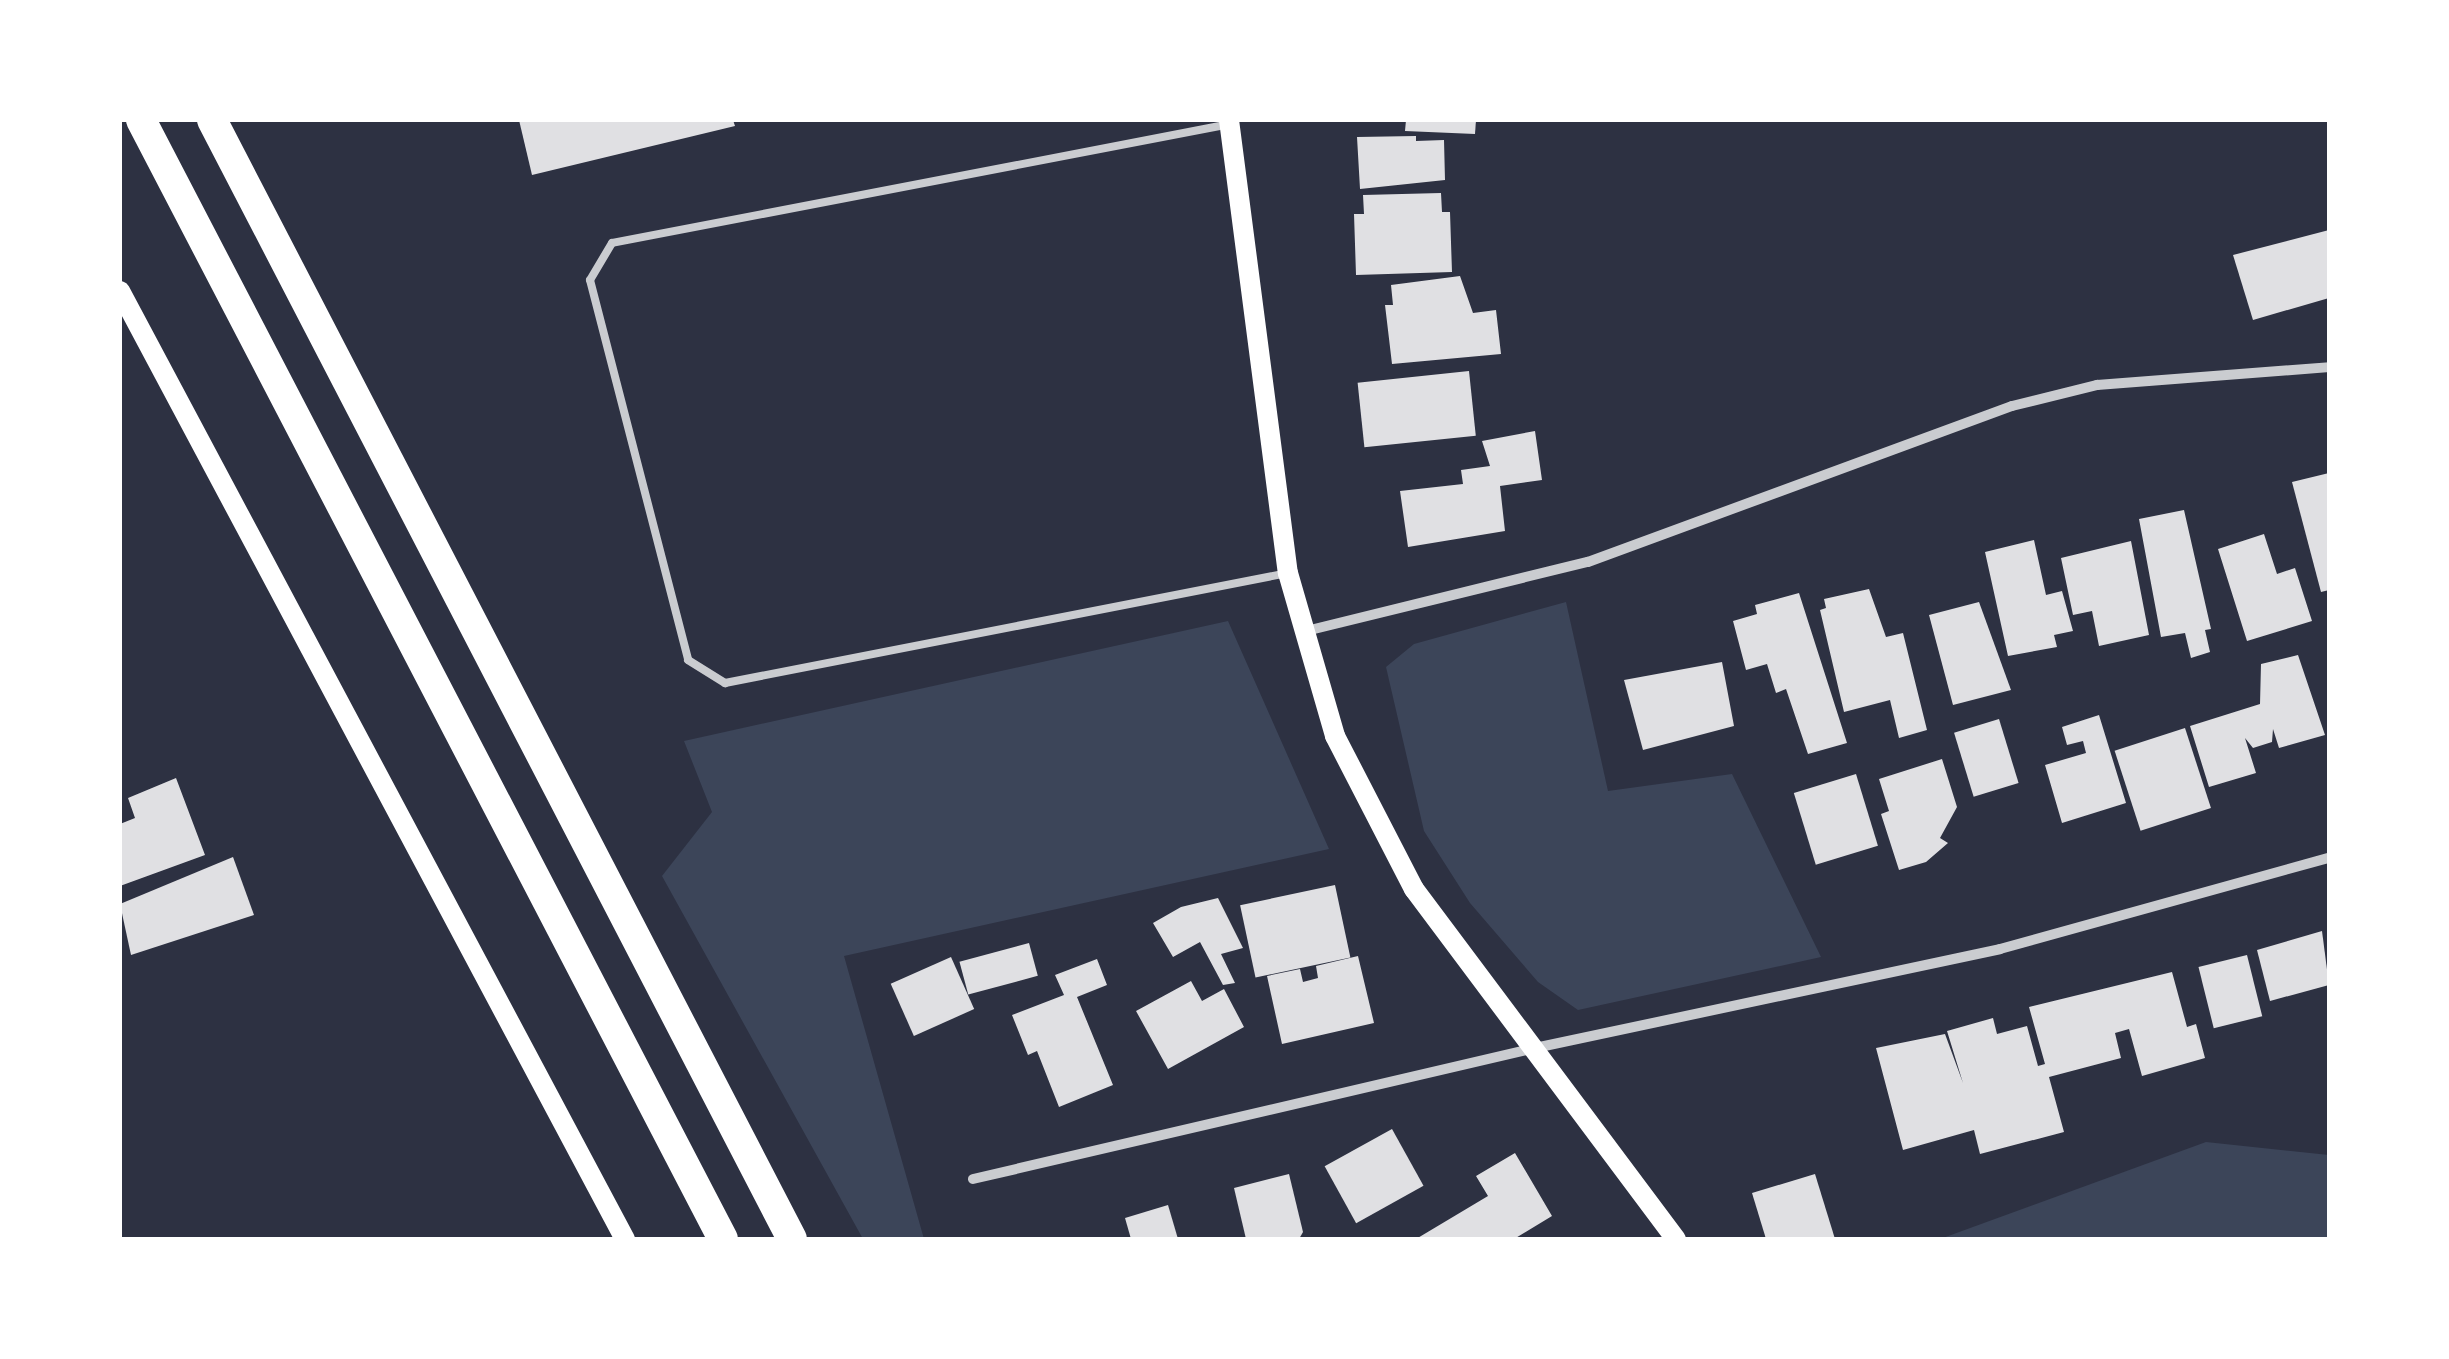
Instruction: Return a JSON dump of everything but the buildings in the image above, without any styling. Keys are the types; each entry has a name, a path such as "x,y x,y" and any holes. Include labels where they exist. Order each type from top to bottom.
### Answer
{"highway":[{"path":"141,120 723,1239"},
{"path":"212,120 792,1239"}],"main road":[{"path":"1229,122 1288,573 1301,632 1335,736 1371,815 1414,889 1676,1239"},
{"path":"120,291 625,1239"}],"street":[{"path":"1301,632 1588,562 2012,406 2097,384 2329,367"},
{"path":"973,1179 1534,1048 2000,948 2329,858"}],"lane":[{"path":"1229,122 612,243 590,280 688,660 724,682 1288,573"}],"shaded area":[{"path":"1566,602 1608,791 1732,774 1821,957 1578,1010 1538,982 1470,903 1424,831 1386,667 1414,644"},
{"path":"1228,621 1329,849 844,956 924,1239 863,1239 662,876 712,812 684,741"},
{"path":"2206,1142 2329,1155 2329,1239 1940,1239"}]}
